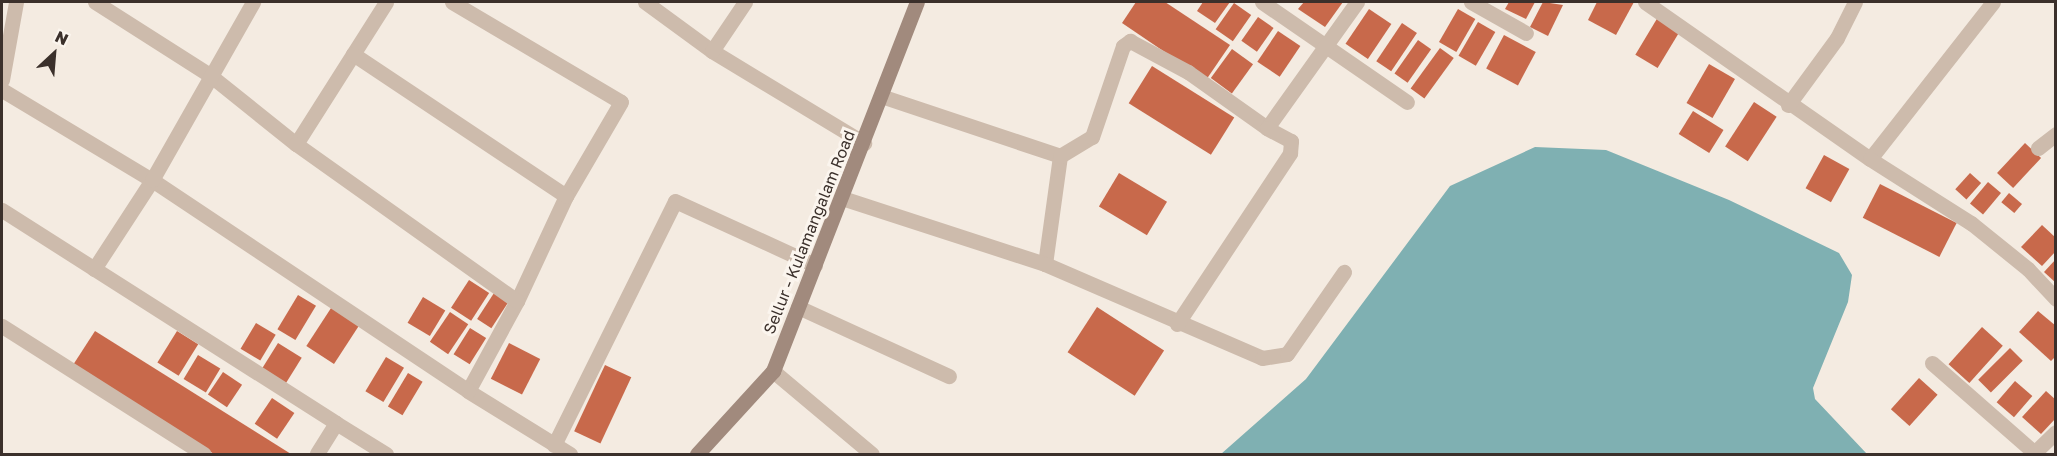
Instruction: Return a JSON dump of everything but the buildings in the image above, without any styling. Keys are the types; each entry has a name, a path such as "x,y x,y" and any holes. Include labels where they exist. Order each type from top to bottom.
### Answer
{"main road":[{"name":"Sellur - Kulamangalam Road","path":"697,454 773,371 864,143 912,3"}],"street":[{"path":"2,80 16,2"},
{"path":"94,2 117,8 211,76 296,144 517,301"},
{"path":"94,269 152,180 253,2"},
{"path":"296,144 386,2"},
{"path":"452,2 621,102 566,196 517,301 468,391"},
{"path":"645,2 712,51 864,143"},
{"path":"712,51 745,2"},
{"path":"1262,2 1326,50 1407,102"},
{"path":"1268,128 1326,50 1358,2"},
{"path":"1471,2 1526,33"},
{"path":"1645,2 1788,105 1971,223 2028,269 2055,299"},
{"path":"1788,105 1837,38 1855,2"},
{"path":"1870,159 1993,2"},
{"path":"881,96 1064,155 1084,145 1092,137 1123,46 1130,41 1188,72 1268,128 1291,141 1290,153 1178,324"},
{"path":"353,54 566,196"},
{"path":"2,90 152,180 468,391 570,454"},
{"path":"2038,148 2055,134"},
{"path":"1045,264 1064,155"},
{"path":"842,198 1045,264 1178,324 1276,359 1287,354 1344,272"},
{"path":"554,445 675,201 815,265"},
{"path":"2,210 387,454"},
{"path":"798,307 949,376"},
{"path":"2,326 204,454"},
{"path":"1932,363 2035,454 2055,432"},
{"path":"773,371 872,454"},
{"path":"317,454 336,423"}],"water":[{"path":"1535,147 1606,150 1729,200 1839,253 1852,275 1848,302 1813,388 1815,399 1867,454 1221,454 1306,379 1450,186"}]}
